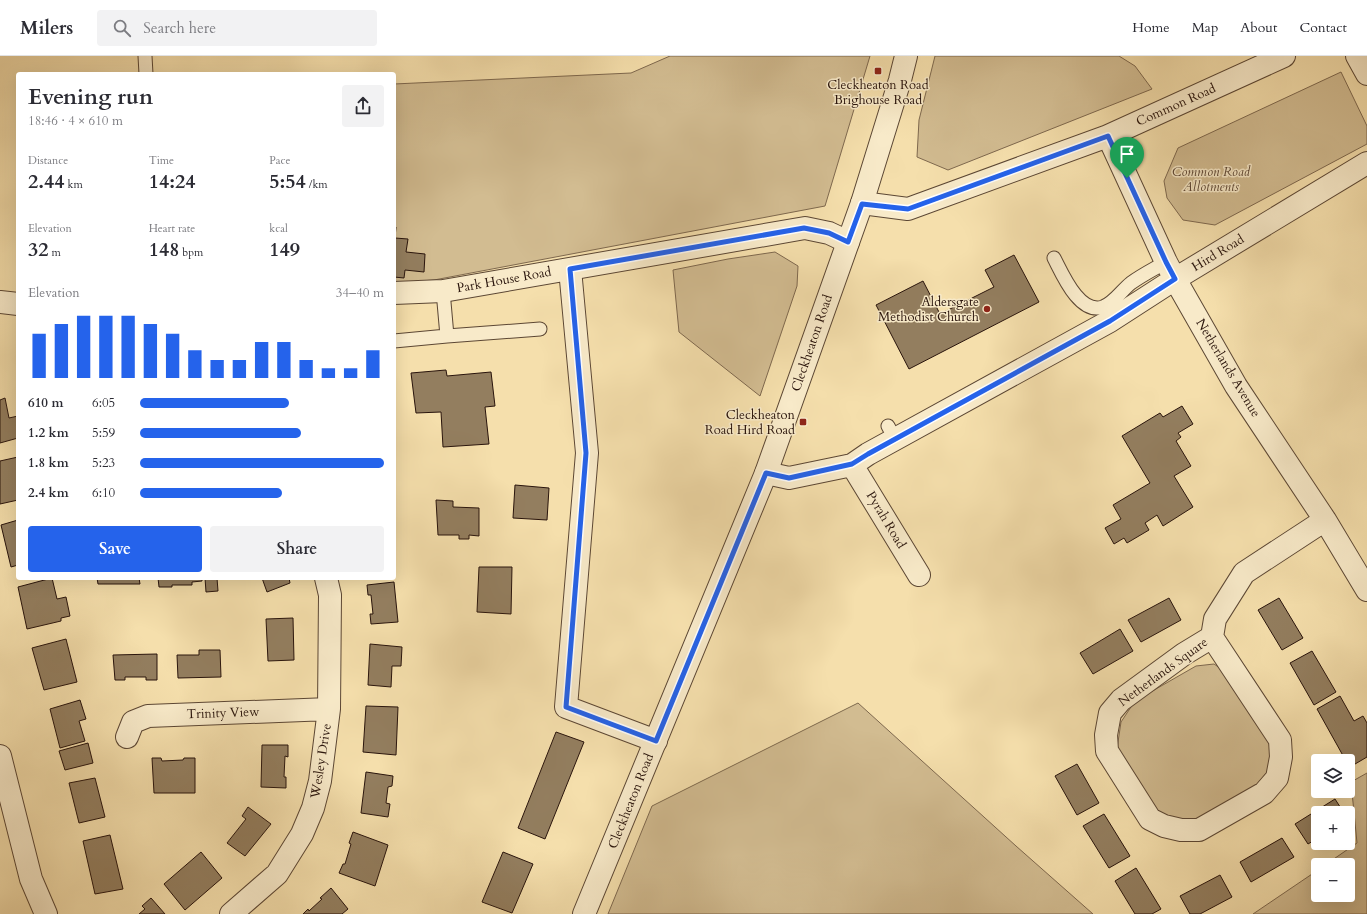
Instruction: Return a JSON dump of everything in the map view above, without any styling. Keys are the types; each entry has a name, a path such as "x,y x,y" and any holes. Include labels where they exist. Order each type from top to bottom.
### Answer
{"street":[{"name":"Cleckheaton Road","path":"584,914 766,473 862,204 906,56"},
{"name":"Common Road","path":"862,204 908,209 1108,136 1284,56"},
{"path":"1357,56 1367,74"},
{"name":"Netherlands Avenue","path":"1108,136 1170,270 1236,386 1325,520 1367,590"},
{"name":"Hird Road","path":"766,473 789,478 852,464 868,454 891,432 1110,321 1170,270 1367,163"},
{"name":"Park House Road","path":"396,293 443,291 804,228 829,233 848,242"},
{"path":"570,269 586,453 566,707 656,741"},
{"path":"0,302 16,304"},
{"name":"Pyrah Road","path":"852,464 919,576"},
{"name":"Netherlands Square","path":"1212,637 1184,654 1121,700 1110,713 1106,734 1107,751 1150,819 1164,826 1181,830 1199,830 1264,793 1277,778 1282,757 1280,740 1212,637 1215,619 1244,573 1325,520"},
{"name":"Wesley Drive","path":"231,914 277,874 302,834 313,808 320,781 329,709 330,595 326,580"},
{"name":"Trinity View","path":"127,737 133,722 148,716 329,709"},
{"path":"0,756 30,879 46,914"}],"lane":[{"path":"145,56 146,72"},
{"path":"1054,258 1066,281 1079,300 1091,307 1102,307 1115,300 1130,284 1170,270"},
{"path":"443,291 447,336"},
{"path":"396,341 540,328"}],"green space":[{"path":"670,56 870,56 825,206 434,280 396,283 396,84 631,73"},
{"path":"935,56 1119,56 1135,66 1152,89 948,170 917,157 919,120"},
{"name":"Common Road Allotments","path":"1341,72 1367,126 1367,144 1215,225 1183,220 1167,198 1164,181 1178,148"},
{"path":"775,252 798,266 797,286 760,396 679,332 673,270 728,259"},
{"path":"1214,664 1233,677 1273,747 1268,771 1254,788 1195,820 1174,820 1154,811 1117,749 1121,722 1135,701 1196,666"},
{"path":"858,703 1093,914 608,914 652,806"},
{"path":"1367,773 1367,914 1253,914 1311,875 1311,902 1355,902 1355,858 1335,858 1347,850 1355,850 1355,844 1357,843 1355,806 1353,806 1353,798 1355,798 1355,780"}],"building":[{"path":"396,238 408,239 406,252 425,254 424,272 405,270 404,278 396,277"},
{"name":"Aldersgate Methodist Church","path":"1014,255 1039,302 909,369 876,305 923,281 940,314 994,287 985,270"},
{"path":"446,370 447,376 491,372 495,406 485,407 489,444 443,447 441,412 416,413 411,373"},
{"path":"5,398 9,418 16,416 16,439 0,443 0,400"},
{"path":"1182,406 1193,424 1178,433 1181,437 1176,441 1191,466 1174,476 1193,507 1163,526 1157,515 1145,523 1149,530 1127,543 1124,538 1114,544 1105,528 1121,519 1113,505 1150,483 1122,436 1160,413 1163,417"},
{"path":"16,457 16,500 0,504 0,461"},
{"path":"515,485 549,488 547,520 513,518"},
{"path":"436,500 453,501 453,507 479,508 479,536 469,535 469,539 459,539 459,535 438,535"},
{"path":"16,521 16,566 11,567 1,525"},
{"path":"479,567 512,567 511,614 477,612"},
{"path":"44,580 52,580 57,599 66,597 70,616 61,618 61,621 27,629 18,587"},
{"path":"97,580 139,580 140,584 98,584"},
{"path":"158,580 202,580 192,582 192,585 172,585 172,587 159,587"},
{"path":"205,580 217,580 218,591 206,592"},
{"path":"263,580 289,580 290,583 267,592"},
{"path":"394,582 398,622 371,624 370,614 373,614 371,595 368,595 367,585"},
{"path":"1169,598 1181,620 1141,642 1128,620"},
{"path":"1279,598 1303,638 1282,650 1258,610"},
{"path":"293,618 294,660 268,661 266,619"},
{"path":"1120,629 1133,651 1093,674 1080,653"},
{"path":"66,639 77,682 44,690 32,648"},
{"path":"370,644 402,647 401,666 392,666 391,687 368,685"},
{"path":"199,650 220,650 221,677 178,678 177,655 199,655"},
{"path":"1312,651 1336,692 1314,705 1290,663"},
{"path":"157,654 157,680 146,680 146,677 125,677 125,680 115,680 113,655"},
{"path":"1340,696 1354,721 1363,716 1367,723 1367,757 1355,764 1355,754 1342,754 1317,709"},
{"path":"80,700 86,719 79,721 85,741 60,748 50,709"},
{"path":"366,706 398,707 396,755 363,752"},
{"path":"556,732 584,742 545,839 518,828"},
{"path":"88,743 93,763 65,770 59,751"},
{"path":"262,745 288,745 288,757 285,756 284,777 286,777 286,788 261,787"},
{"path":"152,758 161,758 162,761 195,758 195,793 154,793"},
{"path":"1077,764 1099,803 1077,815 1055,776"},
{"path":"366,772 393,776 392,786 388,787 386,803 390,804 388,817 361,813"},
{"path":"95,778 105,817 79,823 69,783"},
{"path":"1335,799 1340,806 1324,806"},
{"path":"248,807 271,824 245,856 227,843 246,819 242,816"},
{"path":"1104,814 1130,856 1109,868 1083,826"},
{"path":"1311,814 1311,842 1308,844 1295,824"},
{"path":"353,832 388,845 375,886 339,873 343,864 345,864 351,844 349,843"},
{"path":"110,835 123,889 95,894 83,841"},
{"path":"1282,838 1294,857 1251,882 1240,862"},
{"path":"201,852 222,878 185,910 164,884"},
{"path":"503,852 533,864 512,913 482,902"},
{"path":"1136,868 1161,909 1152,914 1135,914 1115,881"},
{"path":"1220,875 1232,897 1200,914 1190,914 1180,896"},
{"path":"331,888 348,909 342,914 303,914 308,909 309,911 322,899 320,898"},
{"path":"151,898 165,914 139,914 145,909 142,906"}],"place":[{"name":"Cleckheaton Road Brighouse Road","path":"878,71"},
{"name":"Aldersgate Methodist Church","path":"987,309"},
{"name":"Cleckheaton Road Hird Road","path":"803,422"}],"route":[{"path":"1108,136 1127,178 1175,279 1110,321 852,464 789,478 766,473 656,741 566,707 586,453 570,269 804,228 829,233 848,242 862,204 908,209 1108,136"}]}
